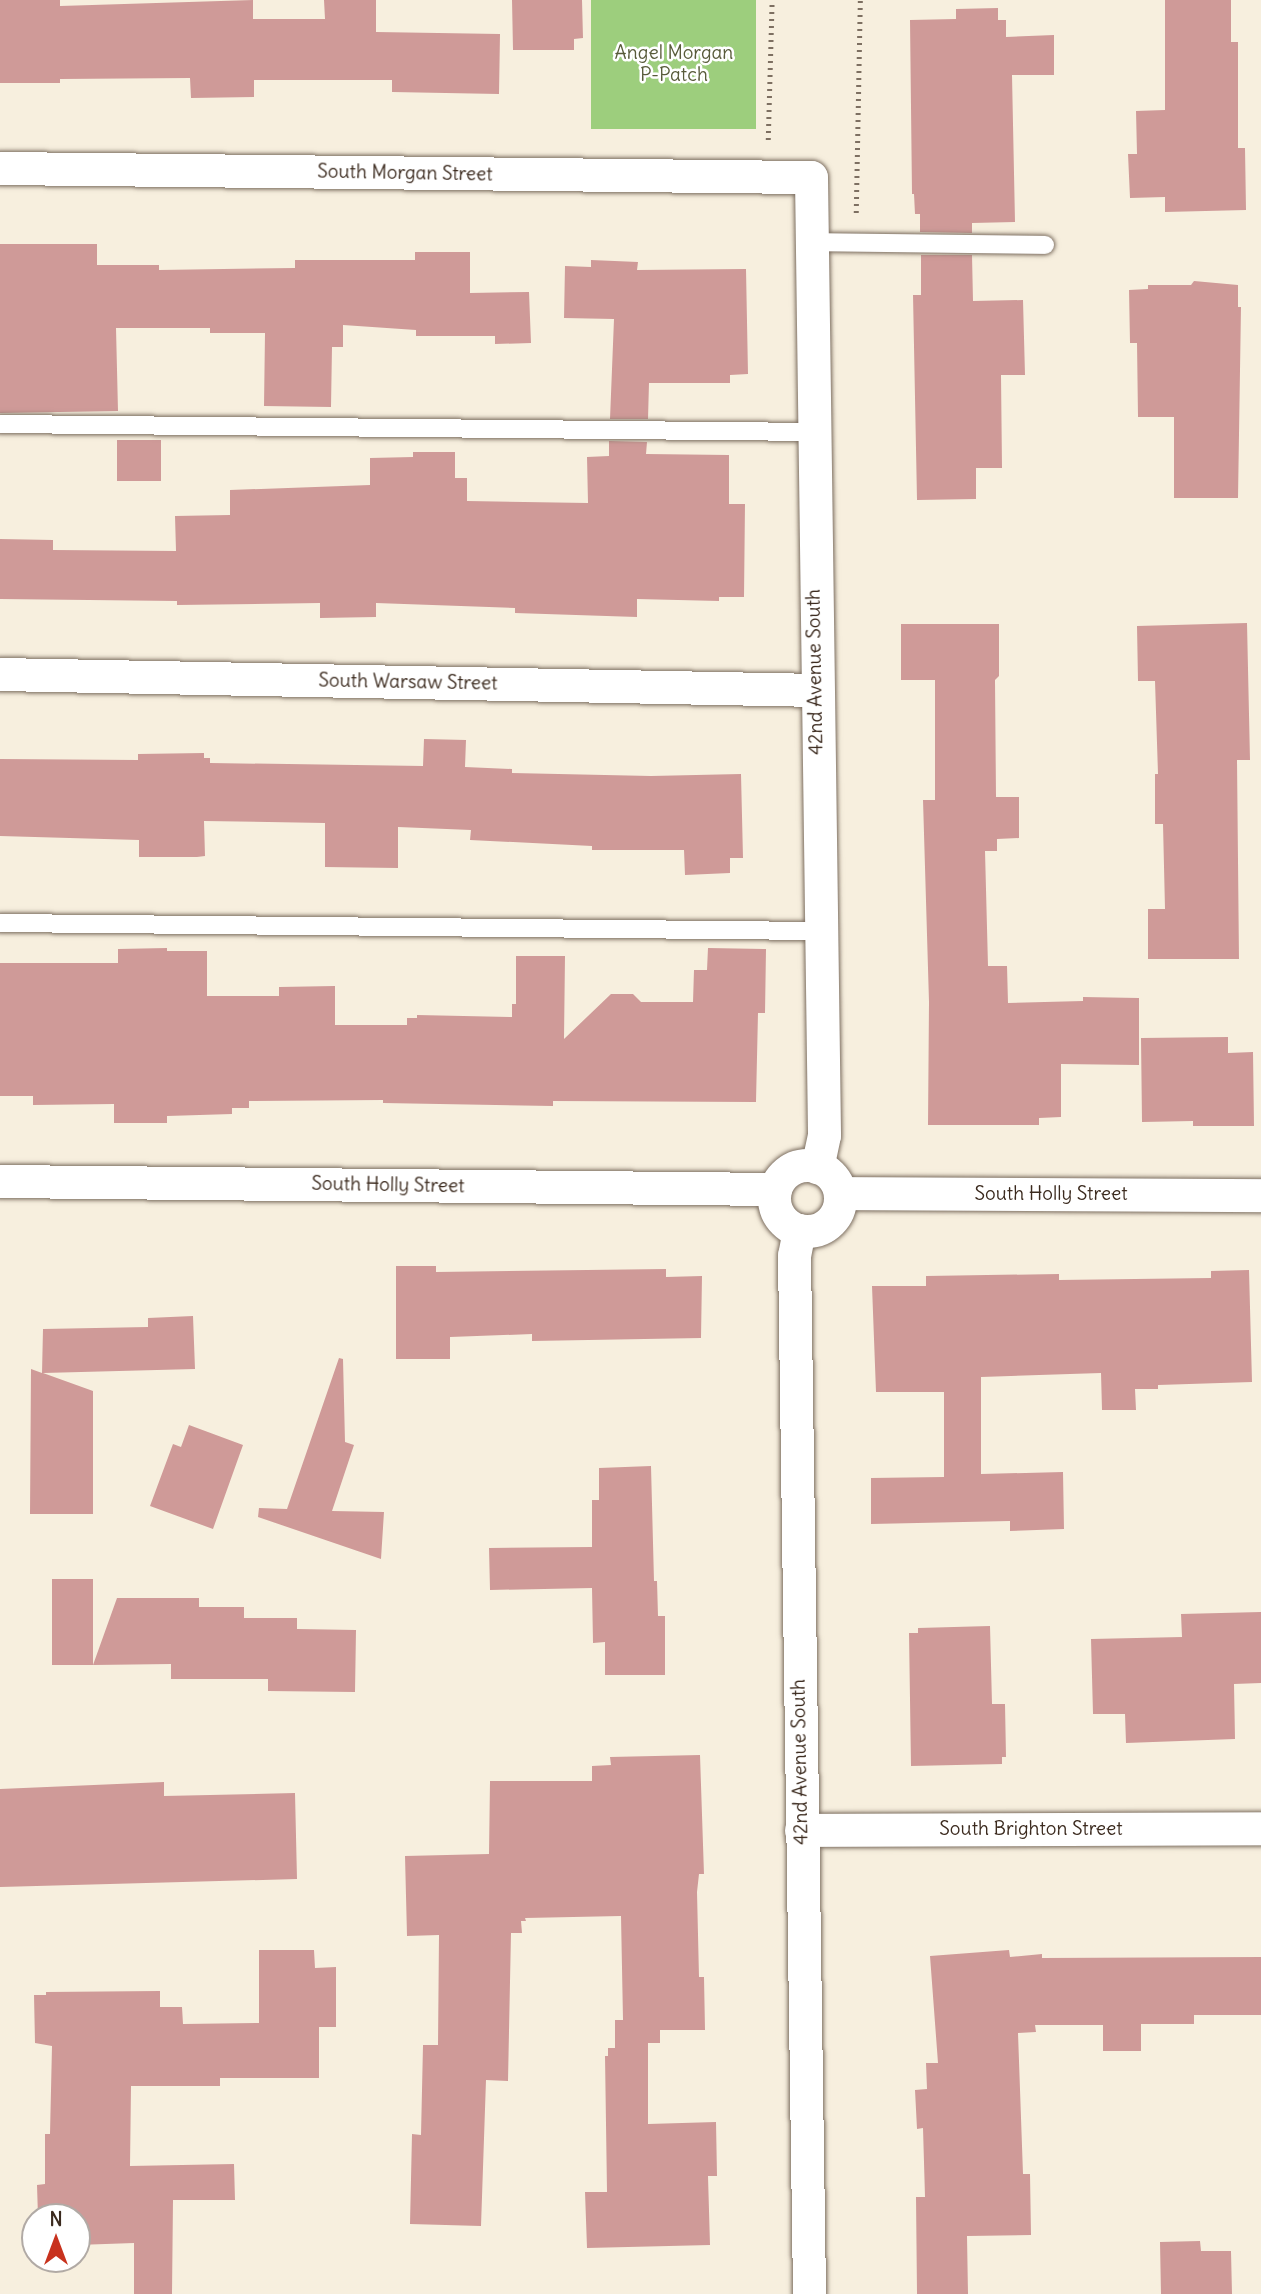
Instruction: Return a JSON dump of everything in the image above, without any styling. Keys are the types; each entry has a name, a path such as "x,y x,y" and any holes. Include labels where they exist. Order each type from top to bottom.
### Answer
{"street":[{"name":"South Morgan Street","path":"0,168 811,177"},
{"name":"42nd Avenue South","path":"811,177 815,690 824,1135 817,1167"},
{"name":"South Warsaw Street","path":"0,674 815,690"},
{"path":"807,1164 817,1167 831,1174 840,1193 838,1211 831,1222 820,1229 799,1230 783,1222 776,1211 775,1189 783,1174 794,1167 807,1164"},
{"name":"South Holly Street","path":"0,1181 775,1189"},
{"name":"South Holly Street","path":"840,1193 1261,1195"},
{"name":"42nd Avenue South","path":"799,1230 794,1255 809,2294"},
{"name":"South Brighton Street","path":"801,1830 1261,1828"}],"lane":[{"path":"811,242 1045,244"},
{"path":"0,424 813,432"},
{"path":"0,923 819,931"}],"path":[{"path":"767,176 772,0"},
{"path":"856,243 860,0"}],"green space":[{"name":"Angel Morgan P-Patch","path":"591,0 756,0 756,129 591,129"}],"building":[{"path":"0,0 60,0 60,6 253,0 253,19 325,19 324,0 376,0 376,32 500,34 499,94 392,92 392,80 254,80 254,97 191,98 190,78 60,79 60,83 0,83"},
{"path":"512,0 582,0 583,38 574,39 574,50 513,50"},
{"path":"1165,0 1231,0 1231,42 1238,42 1238,148 1245,148 1246,210 1165,212 1165,197 1130,198 1128,154 1137,154 1136,111 1165,110"},
{"path":"998,8 998,20 1006,20 1006,37 1054,35 1054,75 1012,75 1015,222 972,223 972,233 920,232 920,214 915,214 912,194 910,20 956,19 956,9"},
{"path":"0,244 97,244 97,265 159,265 159,270 295,268 295,260 415,260 415,252 470,252 470,293 529,292 531,343 495,344 495,336 416,336 416,330 343,325 343,347 332,347 331,407 264,406 265,333 210,333 210,328 116,328 118,411 0,413"},
{"path":"921,255 972,255 973,301 1023,300 1025,375 1001,375 1002,468 976,468 976,499 917,500 913,295 921,295"},
{"path":"591,260 638,262 637,270 746,269 748,374 730,375 730,383 649,383 648,419 610,419 614,319 564,318 565,266 591,267"},
{"path":"1194,281 1238,285 1238,307 1241,307 1238,498 1174,498 1174,417 1138,417 1137,343 1130,343 1129,290 1148,289 1148,285 1191,285"},
{"path":"117,440 161,440 161,481 117,481"},
{"path":"609,441 647,442 646,454 729,455 729,504 745,504 744,597 719,597 719,601 637,599 637,617 515,613 515,608 376,603 376,617 320,618 320,603 177,605 177,601 0,599 0,539 53,540 53,550 176,551 175,516 230,515 230,490 370,485 370,458 413,457 413,452 455,452 455,478 467,478 467,501 588,503 587,457 609,456"},
{"path":"1247,623 1250,760 1237,760 1239,959 1148,959 1148,909 1165,909 1163,824 1155,824 1155,774 1158,774 1155,681 1138,681 1137,626"},
{"path":"901,624 999,624 999,676 995,680 996,797 1019,797 1019,838 997,839 997,851 985,851 988,966 1007,966 1008,1003 1083,1001 1083,997 1139,998 1139,1065 1061,1064 1061,1117 1039,1118 1039,1125 928,1125 929,1002 923,800 935,800 935,680 901,680"},
{"path":"424,739 466,740 465,767 512,769 512,773 651,776 741,774 743,858 730,858 730,873 685,875 684,850 592,850 592,846 470,840 471,830 398,827 398,868 325,867 325,823 204,821 205,856 197,857 139,857 139,840 0,836 0,759 138,760 138,754 204,753 204,758 210,758 210,763 423,766"},
{"path":"167,948 167,951 207,951 207,996 279,996 279,987 335,986 335,1025 407,1025 407,1018 417,1018 417,1015 512,1017 512,1004 516,1004 516,956 565,956 564,1039 611,994 633,994 641,1002 693,1002 694,970 707,970 708,948 766,949 765,1013 758,1013 756,1102 553,1101 553,1106 383,1103 383,1100 249,1101 249,1108 232,1108 232,1114 167,1116 167,1123 114,1123 114,1104 33,1105 33,1096 0,1096 0,963 118,963 118,949"},
{"path":"1228,1037 1228,1053 1253,1052 1254,1126 1193,1126 1193,1121 1142,1122 1141,1038"},
{"path":"396,1266 436,1266 436,1272 666,1269 666,1277 702,1276 701,1338 532,1341 532,1334 450,1337 450,1359 396,1359"},
{"path":"1249,1270 1252,1382 1158,1385 1158,1389 1135,1389 1136,1410 1102,1410 1101,1373 981,1377 981,1474 1063,1472 1064,1529 1010,1531 1010,1521 871,1524 871,1478 944,1477 944,1392 876,1392 872,1286 926,1286 926,1276 1059,1274 1059,1280 1211,1278 1211,1271"},
{"path":"193,1316 195,1369 43,1373 93,1391 93,1514 30,1514 31,1369 42,1373 43,1329 148,1327 148,1318"},
{"path":"339,1358 343,1359 345,1442 354,1445 332,1511 384,1512 381,1559 258,1517 259,1508 287,1509"},
{"path":"189,1425 243,1445 213,1529 150,1506 173,1444 181,1447"},
{"path":"651,1466 654,1581 657,1581 658,1616 665,1616 665,1675 605,1675 605,1642 593,1643 592,1588 490,1590 489,1548 592,1547 592,1500 599,1500 599,1468"},
{"path":"52,1579 93,1579 93,1665 52,1665"},
{"path":"117,1598 199,1598 199,1607 244,1607 244,1618 297,1618 297,1629 356,1630 355,1692 268,1691 268,1679 171,1679 171,1664 93,1665"},
{"path":"1261,1612 1261,1683 1234,1684 1235,1739 1126,1743 1125,1714 1093,1714 1091,1639 1182,1637 1181,1614"},
{"path":"990,1626 992,1704 1005,1704 1006,1757 1002,1757 1002,1764 911,1766 909,1633 918,1633 918,1628"},
{"path":"700,1755 704,1874 699,1874 697,1892 699,1977 704,1977 705,2030 660,2030 660,2043 648,2043 648,2124 716,2122 717,2176 708,2176 710,2245 587,2248 585,2192 607,2192 605,2056 608,2056 608,2048 615,2048 615,2020 623,2020 621,1916 525,1918 526,1921 521,1921 522,1933 511,1933 508,2081 486,2080 481,2226 410,2224 412,2134 421,2135 423,2045 438,2045 439,1935 407,1936 405,1856 489,1854 490,1781 592,1781 592,1766 611,1765 610,1757"},
{"path":"164,1782 164,1796 295,1793 297,1879 0,1887 0,1789"},
{"path":"259,1950 314,1950 315,1968 336,1967 336,2027 319,2027 319,2078 220,2078 220,2086 131,2086 130,2166 234,2164 235,2200 173,2200 172,2294 134,2294 134,2243 91,2245 91,2203 38,2203 37,2185 45,2184 45,2134 50,2134 52,2046 35,2043 34,1995 46,1995 46,1992 160,1991 160,2007 182,2007 183,2024 259,2023"},
{"path":"1009,1950 1010,1957 1042,1954 1042,1958 1261,1957 1261,2015 1194,2015 1194,2024 1141,2024 1141,2051 1103,2051 1103,2025 1035,2025 1036,2032 1018,2033 1023,2174 1030,2174 1031,2235 967,2236 968,2294 917,2294 916,2197 925,2197 923,2128 917,2129 915,2090 927,2089 926,2063 938,2063 930,1956"},
{"path":"1200,2241 1201,2251 1231,2251 1232,2294 1161,2294 1160,2242"}]}
